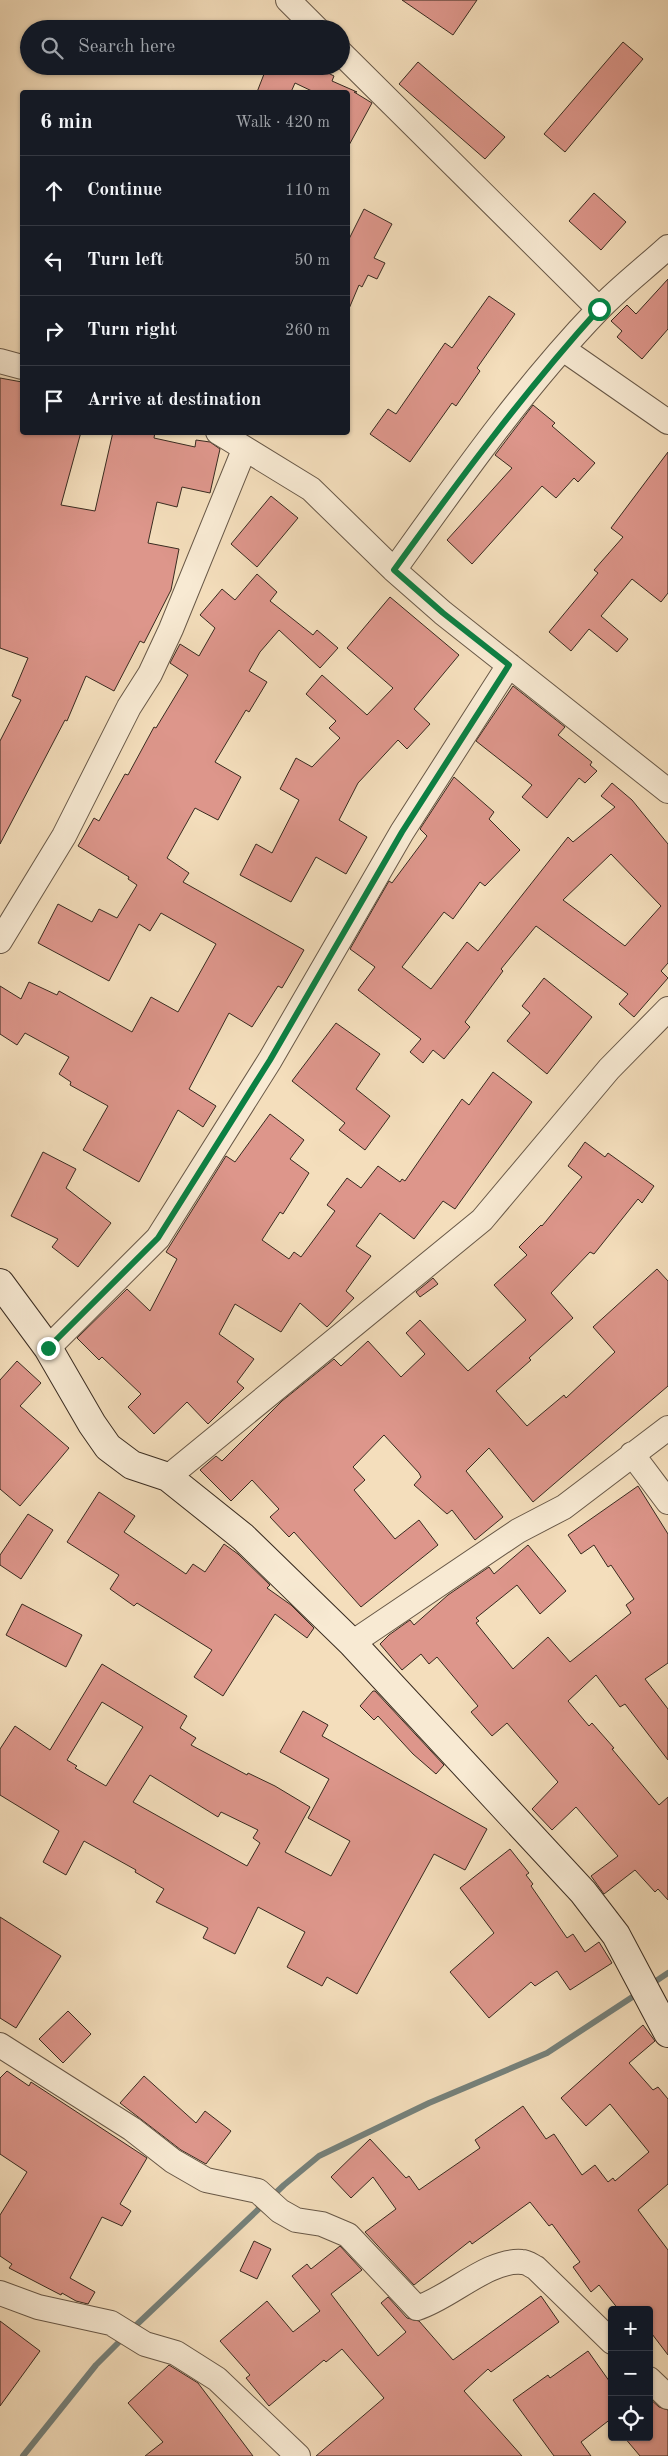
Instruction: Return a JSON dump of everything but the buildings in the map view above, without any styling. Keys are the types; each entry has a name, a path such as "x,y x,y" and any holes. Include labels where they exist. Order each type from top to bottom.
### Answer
{"street":[{"path":"288,0 308,20"},
{"path":"350,62 599,309"},
{"path":"394,570 459,480 562,349 599,309 668,246"},
{"path":"562,349 668,422"},
{"path":"0,361 20,366"},
{"path":"222,435 244,450 311,489 394,570 443,613 668,791"},
{"path":"0,941 64,836 129,707 150,674 172,629 244,450"},
{"path":"48,1348 158,1238 270,1060 402,832 509,665"},
{"path":"168,1477 482,1220 609,1069 668,1009"},
{"path":"0,1283 48,1348 108,1448 132,1465 168,1477 244,1537 352,1643 583,1892 616,1935 663,2024"},
{"path":"352,1643 518,1531 564,1507 668,1428"},
{"path":"632,1454 668,1502"},
{"path":"0,2045 132,2129 174,2161 206,2180 258,2191 280,2211 296,2220 322,2224 348,2234 417,2308 432,2303 491,2269 509,2263 524,2262 536,2268 608,2338"},
{"path":"0,2293 38,2306 116,2326 140,2342 176,2353 218,2379 298,2456"},
{"path":"653,2383 668,2397"}],"waterway":[{"path":"650,1985 668,1973"},
{"path":"131,2330 284,2185 319,2156 429,2103 547,2053 640,1992"},
{"path":"23,2456 96,2365 124,2337"}],"route":[{"path":"48,1348 158,1238 270,1060 402,832 509,665 443,613 394,570 459,480 550,363 599,309"}]}
